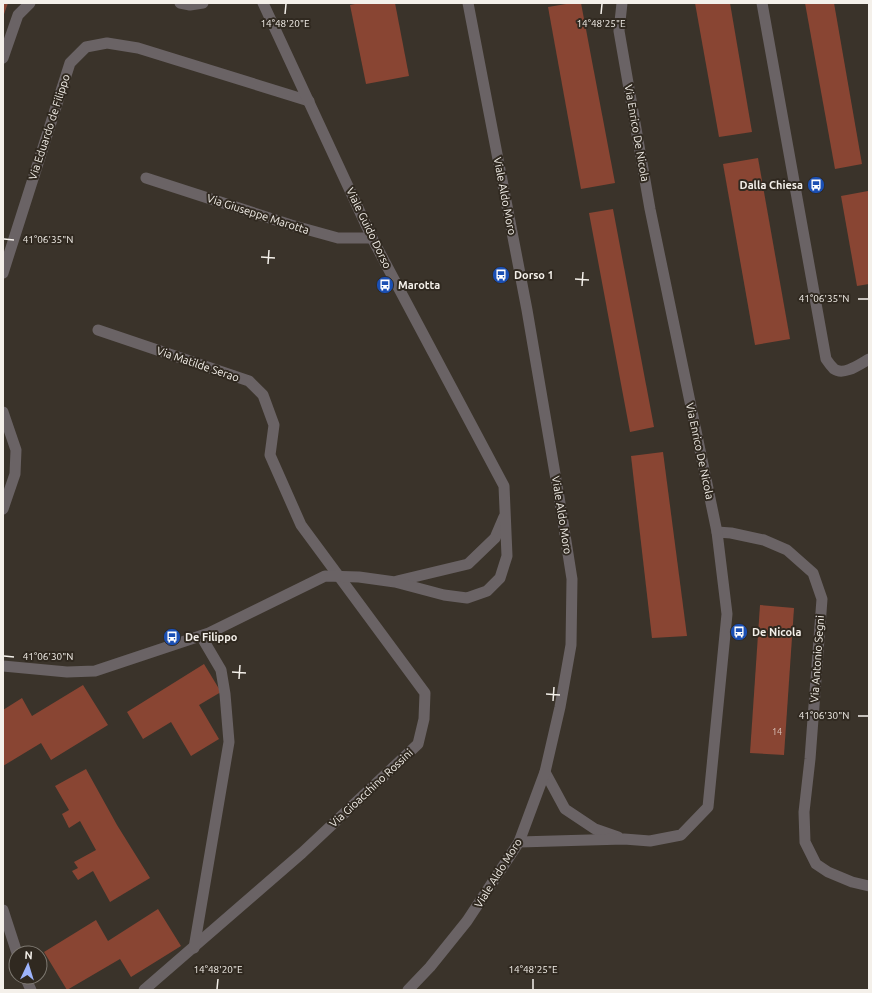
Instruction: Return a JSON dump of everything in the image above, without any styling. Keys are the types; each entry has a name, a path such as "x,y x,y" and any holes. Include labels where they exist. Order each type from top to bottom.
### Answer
{"street":[{"path":"3,58 18,14 30,3"},
{"path":"180,3 190,5 203,3"},
{"name":"Viale Guido Dorso","path":"3,666 67,672 95,671 209,633 325,576 359,577 395,582 444,595 467,598 487,591 500,578 507,556 504,486 372,238 263,3"},
{"name":"Viale Aldo Moro","path":"408,990 430,967 467,921 519,842 545,772 560,707 571,645 572,579 527,310 468,3"},
{"name":"Via Enrico De Nicola","path":"622,3 619,31 648,194 717,532 727,614 708,806 681,835 650,841 624,839"},
{"path":"762,3 826,359 834,369 841,372 869,359"},
{"name":"Via Eduardo de Filippo","path":"3,273 70,64 86,47 107,43 138,48 309,101"},
{"name":"Via Giuseppe Marotta","path":"146,178 291,225 338,238 372,238"},
{"name":"Via Matilde Serao","path":"98,330 248,381 263,395 274,425 270,455 301,525 338,576"},
{"path":"3,412 16,450 15,474 3,509"},
{"name":"Viale Guido Dorso","path":"395,582 468,564 495,538 505,514"},
{"name":"Via Antonio Segni","path":"717,532 731,533 764,540 786,550 813,573 822,599 810,759 804,812 805,842 816,864 828,872 852,882 869,886"},
{"name":"Via Gioacchino Rossini","path":"144,990 302,853 418,744 424,719 425,693 338,576"},
{"path":"194,948 229,742 225,694 221,670 201,636"},
{"path":"545,772 565,809 595,829 624,839"},
{"path":"519,842 624,839"},
{"path":"3,910 14,945"}],"building":[{"path":"3,3 8,3 3,17"},
{"path":"360,3 395,3 409,76 366,84 350,5"},
{"path":"581,3 615,183 581,189 548,7"},
{"path":"695,3 730,3 752,132 719,137"},
{"path":"805,3 834,3 862,164 835,169"},
{"path":"758,158 790,339 755,345 723,164"},
{"path":"868,191 869,284 857,286 841,196"},
{"path":"613,209 654,427 630,432 589,213"},
{"path":"663,452 687,636 652,638 631,456"},
{"path":"760,605 794,608 784,755 750,753"},
{"path":"204,664 221,692 199,705 219,739 191,756 171,722 143,739 127,712"},
{"path":"83,685 108,725 51,760 41,743 3,766 3,710 22,698 32,716"},
{"path":"86,769 117,825 150,878 110,902 93,871 78,880 72,871 78,868 74,862 96,850 80,821 69,828 62,814 69,810 55,786"},
{"path":"158,909 181,946 131,977 120,959 67,990 48,959 48,950 96,920 108,941"}],"place":[{"name":"Dalla Chiesa","path":"816,185"},
{"name":"Dorso 1","path":"501,275"},
{"name":"Marotta","path":"385,285"},
{"name":"De Nicola","path":"739,632"},
{"name":"De Filippo","path":"172,637"}]}
